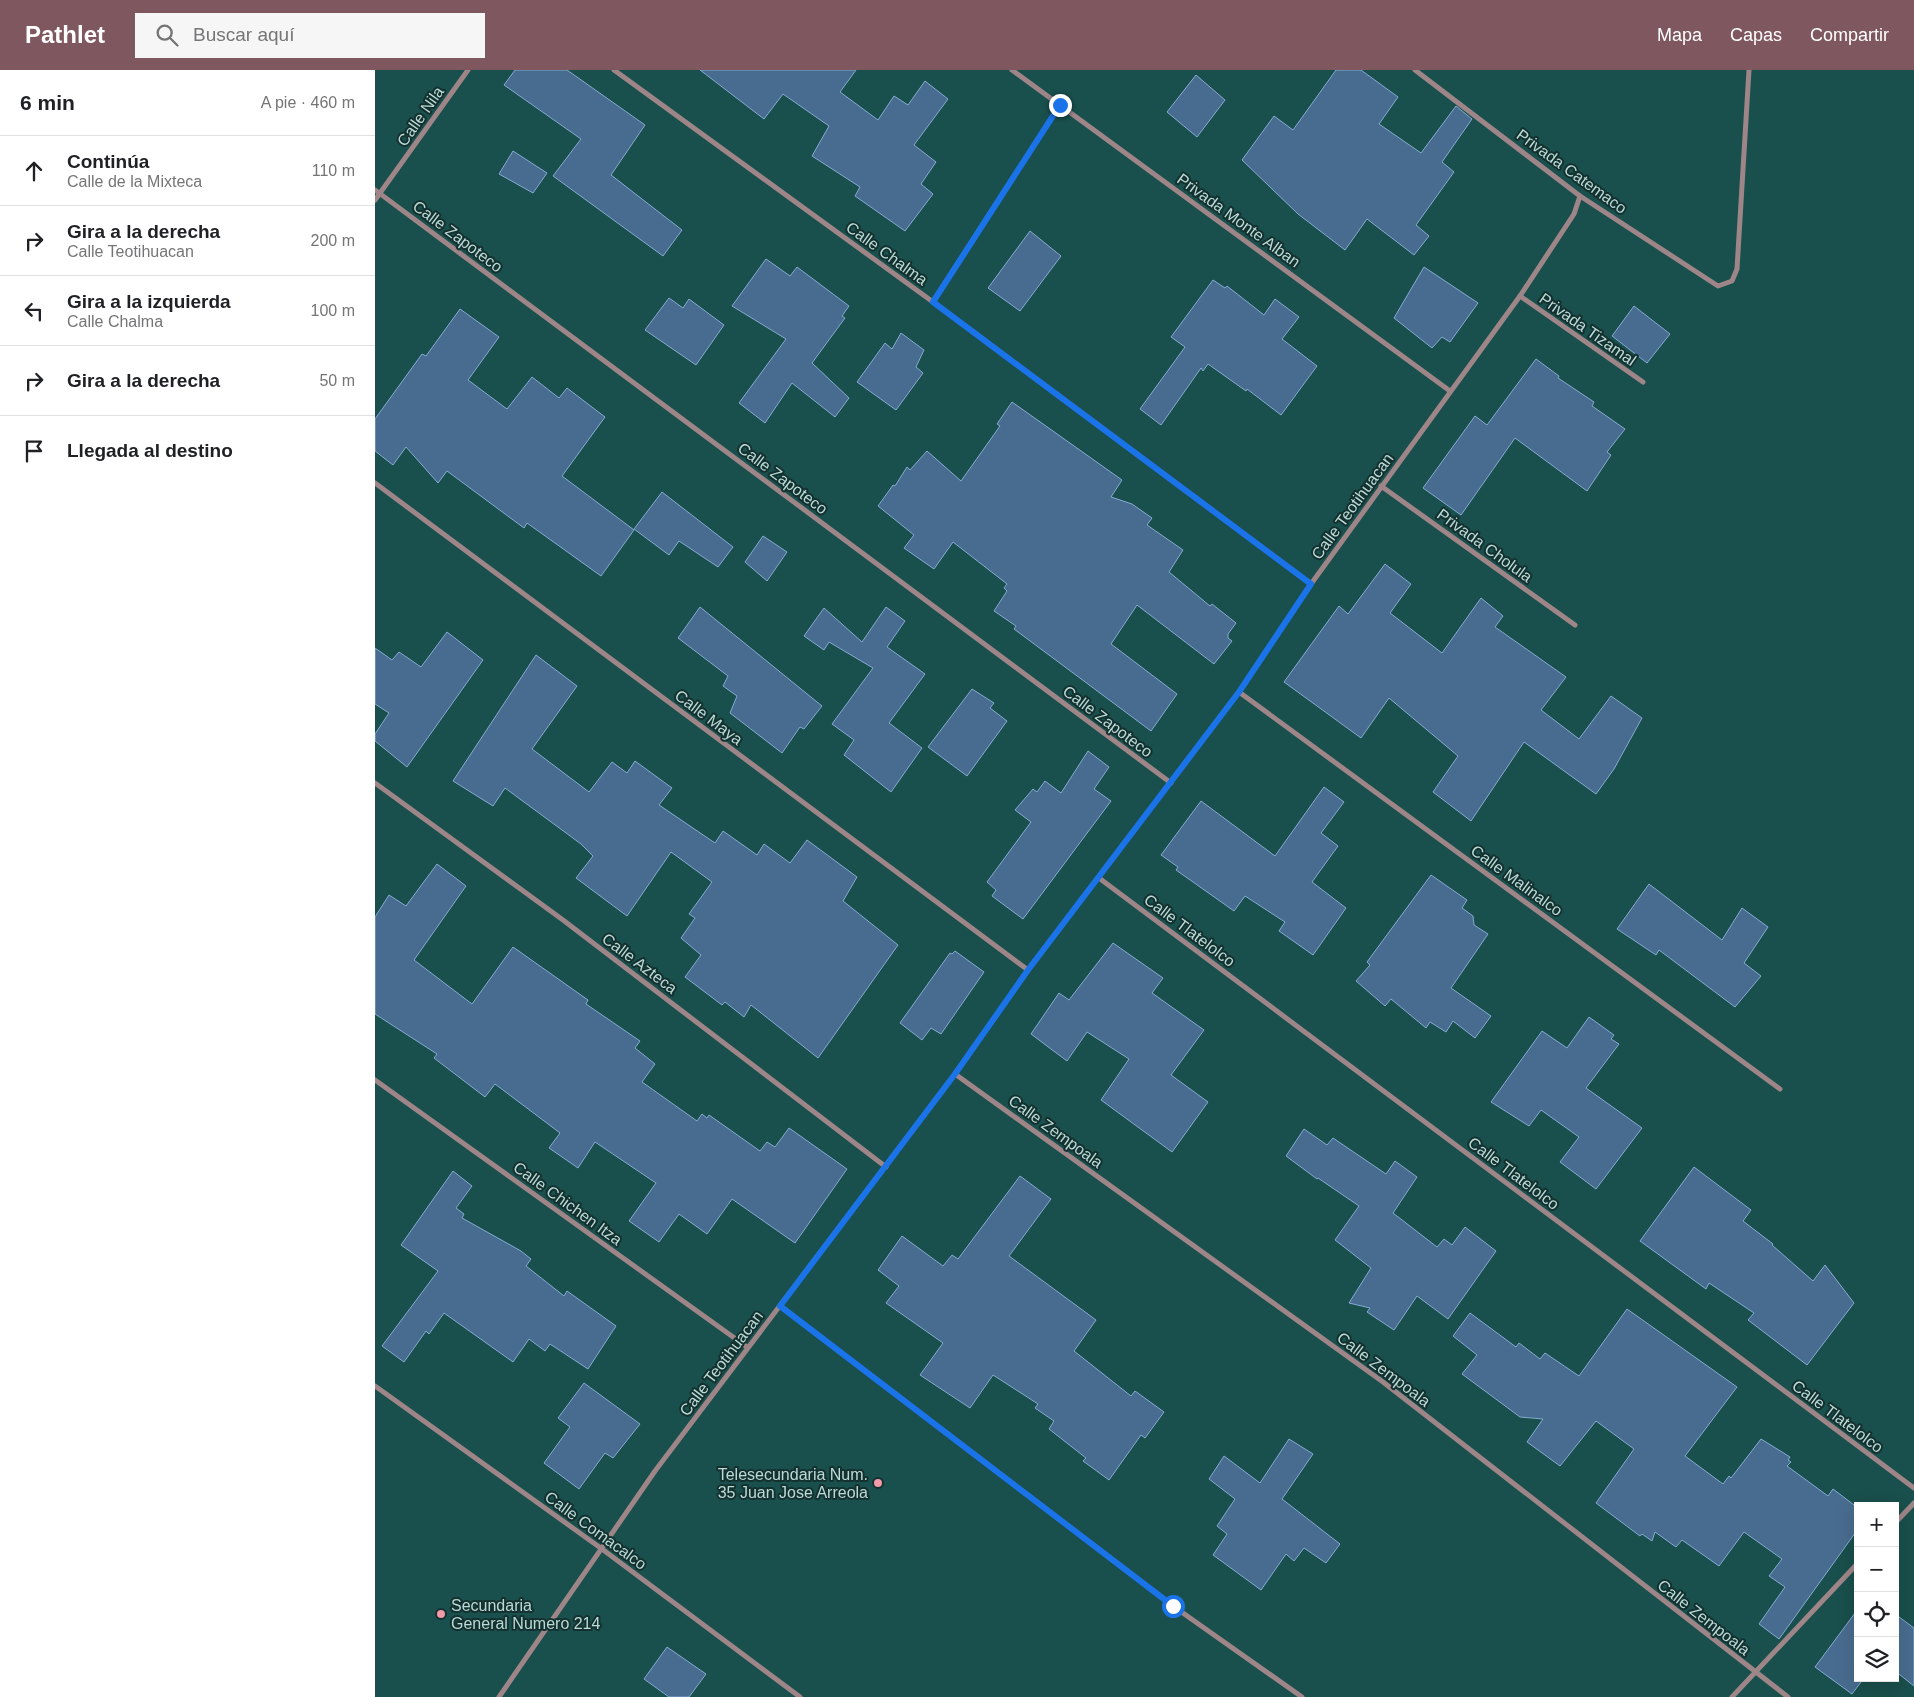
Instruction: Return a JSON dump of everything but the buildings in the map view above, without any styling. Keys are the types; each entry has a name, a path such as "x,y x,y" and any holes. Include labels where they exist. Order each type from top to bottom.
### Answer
{"street":[{"name":"Calle Nila","path":"375,200 377,192 468,70"},
{"name":"Calle Chalma","path":"614,70 933,302 1311,584"},
{"name":"Privada Monte Alban","path":"1012,70 1451,390"},
{"name":"Privada Catemaco","path":"1415,70 1580,196 1718,286 1732,281 1737,269 1749,70"},
{"path":"933,302 1060,105"},
{"name":"Calle Zapoteco","path":"377,192 1171,783"},
{"name":"Calle Teotihuacan","path":"499,1697 655,1471 955,1074 1028,970 1239,692 1311,584 1520,296 1574,214 1580,196"},
{"name":"Privada Tizamal","path":"1520,296 1643,382"},
{"name":"Calle Maya","path":"375,483 1028,970"},
{"name":"Privada Cholula","path":"1381,486 1575,625"},
{"name":"Calle Malinalco","path":"1239,692 1780,1089"},
{"name":"Calle Azteca","path":"375,783 563,920 886,1166"},
{"name":"Calle Tlatelolco","path":"1099,878 1914,1488"},
{"name":"Calle Zempoala","path":"955,1074 1383,1382 1788,1697"},
{"name":"Calle Chichen Itza","path":"375,1080 747,1347"},
{"path":"780,1306 1173,1606 1302,1697"},
{"name":"Calle Comacalco","path":"375,1386 602,1549 800,1697"},
{"path":"1899,1519 1914,1503"},
{"path":"1732,1697 1854,1567"}],"place":[{"name":"Telesecundaria Num. 35 Juan Jose Arreola","path":"878,1483"},
{"name":"Secundaria General Numero 214","path":"441,1614"}],"route":[{"path":"1060,105 933,302 1311,584 1239,692 1028,970 955,1074 780,1306 1173,1606"}]}
